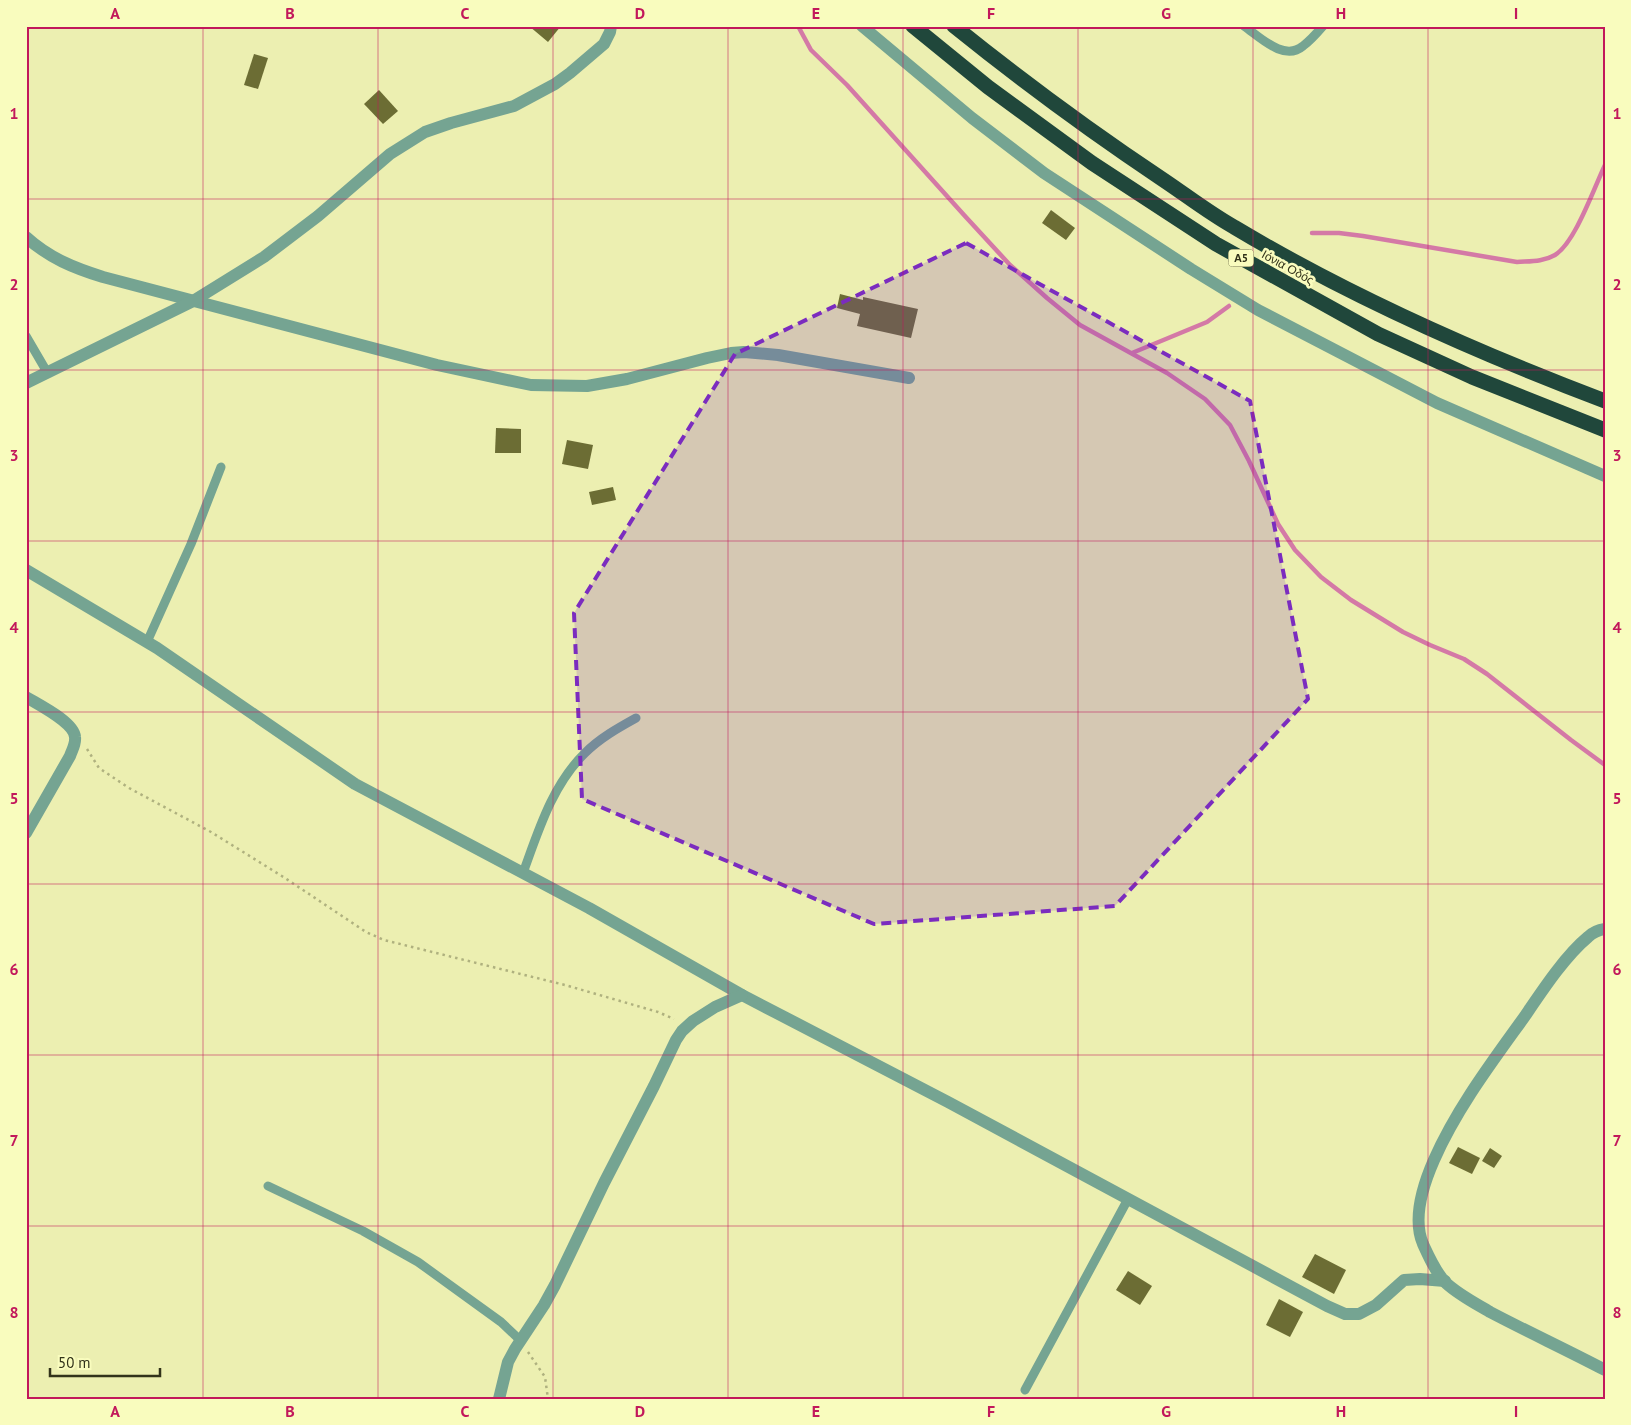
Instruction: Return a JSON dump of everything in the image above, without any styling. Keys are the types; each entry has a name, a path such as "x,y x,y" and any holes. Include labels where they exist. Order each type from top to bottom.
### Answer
{"highway":[{"name":"Ιόνια Οδός","path":"913,26 988,87 1092,163 1216,244 1378,334 1472,376 1605,430"},
{"name":"Ιόνια Οδός","path":"954,26 1000,63 1110,144 1233,227 1302,265 1459,342 1605,401"}],"street":[{"path":"26,383 193,301 264,257 318,216 390,154 409,141 425,132 451,123 514,106 555,84 604,44 611,26"},
{"path":"862,26 972,118 1044,173 1249,305 1437,403 1605,476"},
{"path":"26,237 38,248 72,267 103,277 437,365 531,385 594,385 627,379 707,358 744,352 778,355 909,378"},
{"path":"26,570 147,642 355,784 589,908 742,995 1327,1306 1345,1314 1360,1314 1368,1311 1404,1280 1444,1281"},
{"path":"26,697 68,723 73,729 75,737 70,756 26,833"},
{"path":"1605,929 1588,936 1546,986 1485,1071 1434,1159 1421,1203 1418,1230 1431,1260 1444,1281 1456,1291 1498,1316 1605,1370"},
{"path":"499,1399 508,1362 555,1286 676,1040 687,1025 715,1007 742,995"}],"lane":[{"path":"1244,26 1270,44 1287,52 1302,47 1323,26"},
{"path":"26,336 47,372"},
{"path":"147,642 191,544 221,467"},
{"path":"524,873 543,820 562,782 584,754 608,734 636,718"},
{"path":"268,1186 363,1231 418,1262 501,1322 520,1340"},
{"path":"1025,1390 1128,1199"}],"path":[{"path":"75,737 84,744 99,768 129,788 211,832 366,932 384,940 565,985 658,1012 687,1025"},
{"path":"520,1340 544,1377 548,1399"}],"highlighted area":[{"path":"966,243 1250,401 1308,699 1115,906 874,924 582,799 574,613 735,354"}],"building":[{"path":"529,26 561,26 548,42"},
{"path":"254,54 268,58 258,89 244,85"},
{"path":"379,90 398,111 383,124 364,104"},
{"path":"1051,210 1075,228 1066,240 1042,223"},
{"path":"840,294 863,300 863,297 918,309 911,338 857,326 860,314 837,308"},
{"path":"496,428 521,429 521,453 495,453"},
{"path":"567,440 593,445 588,469 562,464"},
{"path":"613,487 616,500 592,505 589,492"},
{"path":"1458,1147 1480,1158 1472,1174 1449,1163"},
{"path":"1490,1148 1502,1156 1494,1168 1482,1161"},
{"path":"1315,1254 1346,1270 1334,1294 1302,1277"},
{"path":"1128,1271 1152,1286 1140,1305 1116,1290"},
{"path":"1279,1299 1303,1312 1290,1337 1266,1325"}],"waterway":[{"path":"798,26 811,50 847,85 1010,265 1080,325 1167,373 1205,399 1230,425 1278,524 1295,550 1321,577 1351,600 1403,632 1464,659 1487,674 1605,765"},
{"path":"1312,233 1339,233 1363,236 1517,262 1541,260 1555,255 1570,239 1605,165"},
{"path":"1132,353 1207,322 1229,306"}]}
